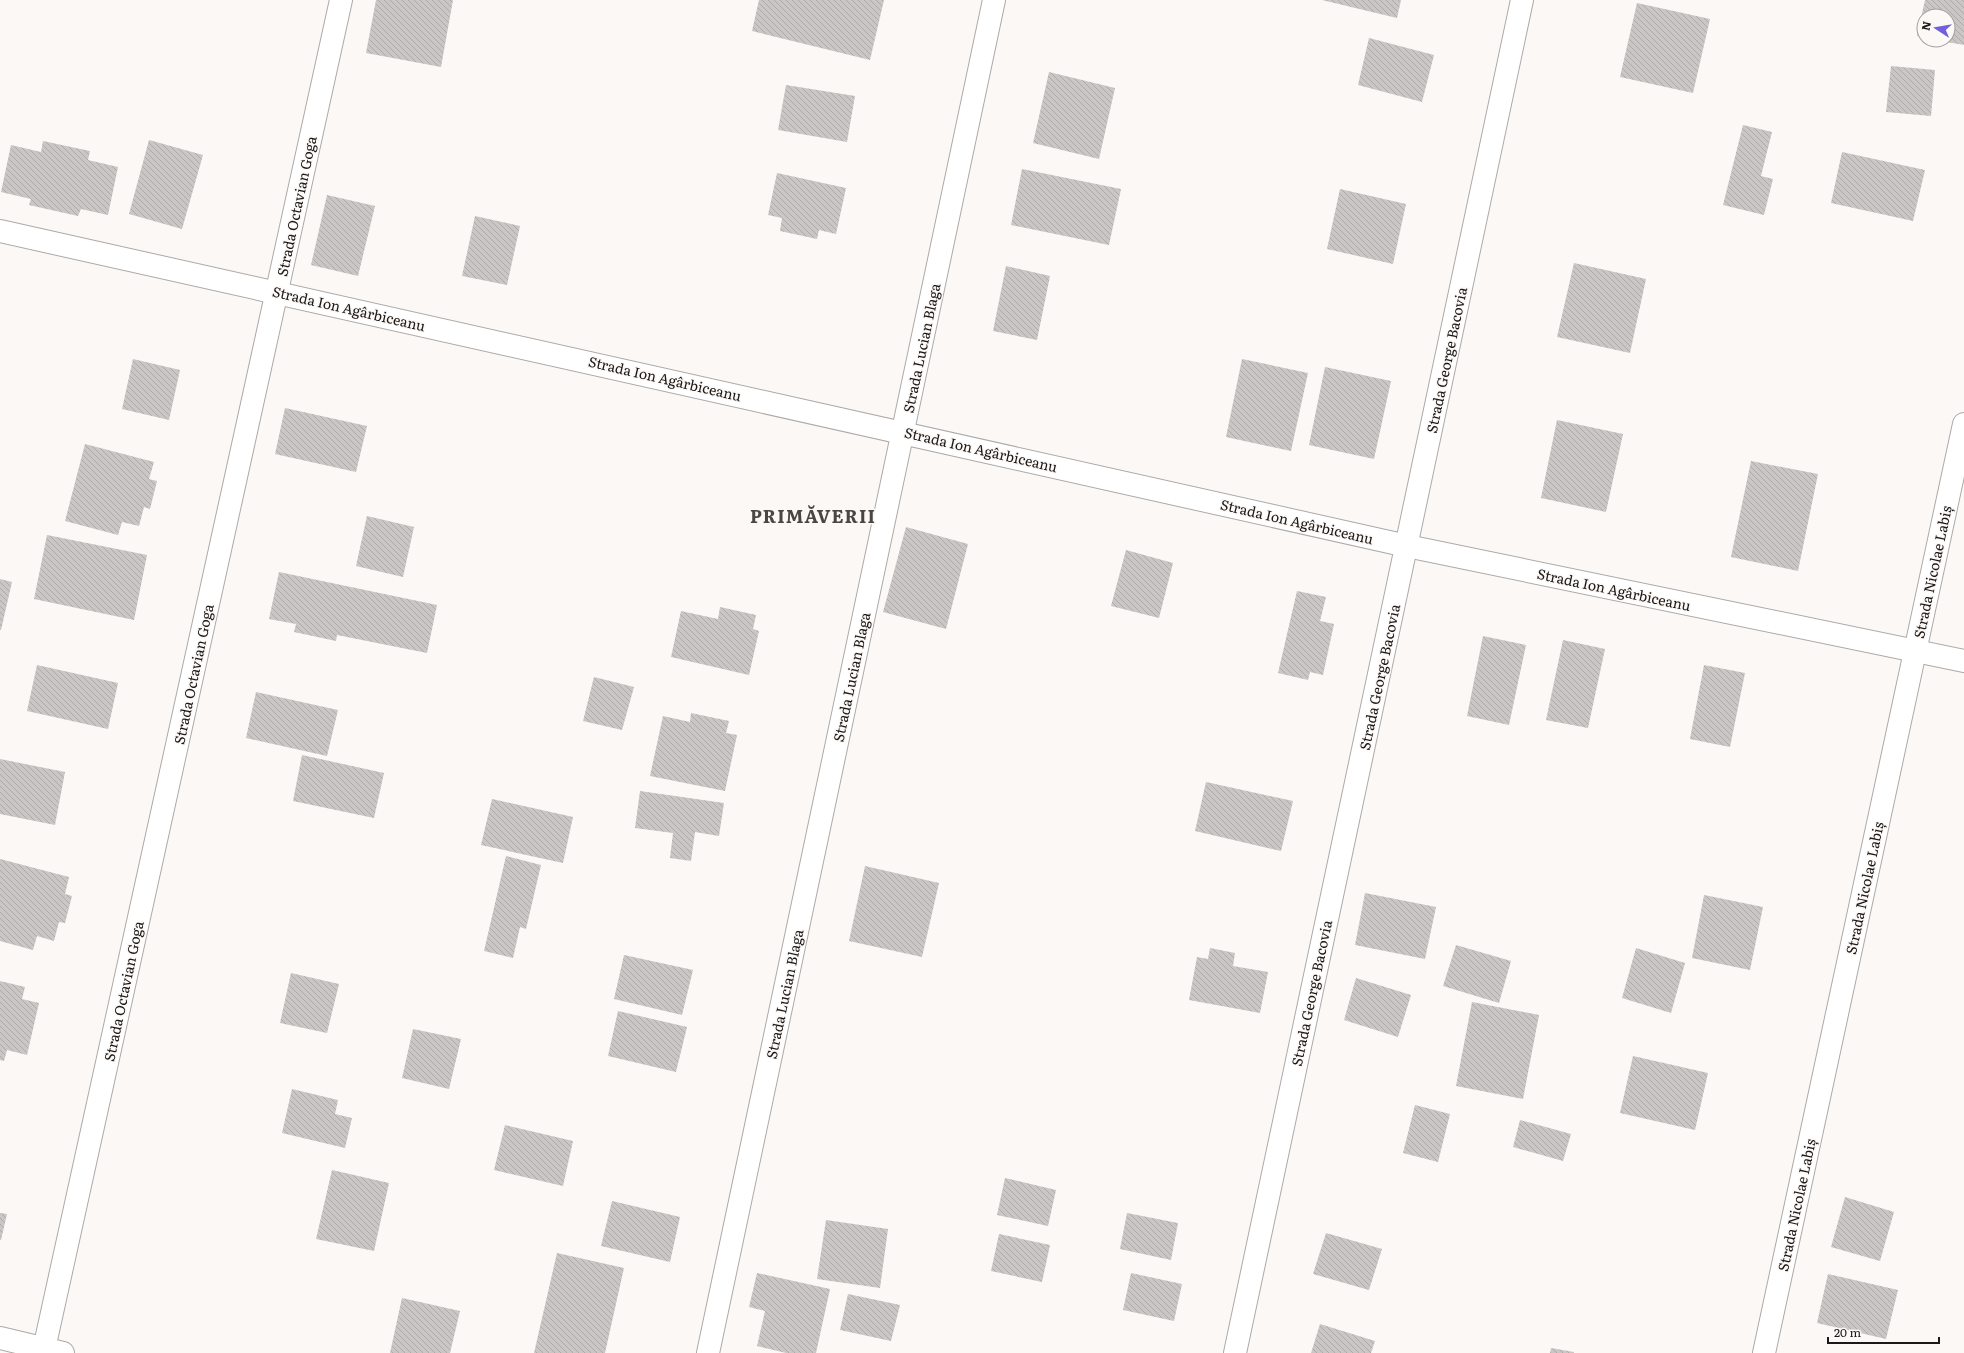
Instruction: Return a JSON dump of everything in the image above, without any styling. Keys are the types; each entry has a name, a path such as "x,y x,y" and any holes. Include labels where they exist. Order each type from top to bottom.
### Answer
{"street":[{"name":"Strada Octavian Goga","path":"54,1351 277,292 341,0"},
{"name":"Strada Lucian Blaga","path":"708,1353 994,0"},
{"name":"Strada George Bacovia","path":"1235,1353 1522,0"},
{"name":"Strada Ion Agârbiceanu","path":"0,231 1407,546 1964,661"},
{"name":"Strada Nicolae Labiș","path":"1764,1353 1964,424"},
{"path":"0,1338 54,1351"}],"building":[{"path":"376,0 453,0 441,67 366,53"},
{"path":"759,0 884,0 870,60 752,31"},
{"path":"1322,0 1401,0 1397,18"},
{"path":"1925,0 1964,0 1964,45 1956,44 1956,8 1923,8"},
{"path":"1637,3 1710,19 1693,93 1620,77"},
{"path":"1369,38 1434,55 1422,102 1358,85"},
{"path":"1891,66 1935,70 1931,116 1886,112"},
{"path":"1049,72 1115,88 1099,159 1033,143"},
{"path":"786,85 855,96 847,142 778,130"},
{"path":"1743,125 1772,132 1761,176 1773,179 1764,215 1723,205"},
{"path":"149,140 203,155 182,229 129,214"},
{"path":"43,141 90,151 88,160 118,167 108,215 81,209 78,216 29,205 31,199 1,192 11,145 41,152"},
{"path":"1842,152 1925,170 1913,221 1831,203"},
{"path":"1022,169 1121,189 1109,245 1011,225"},
{"path":"777,173 846,188 836,234 819,230 817,239 780,231 782,218 768,215"},
{"path":"1340,189 1406,204 1393,264 1327,249"},
{"path":"327,195 375,206 358,276 311,265"},
{"path":"475,216 520,226 507,285 462,276"},
{"path":"1574,263 1646,279 1630,353 1557,337"},
{"path":"1006,266 1050,276 1037,340 993,331"},
{"path":"133,359 180,370 169,420 122,409"},
{"path":"1242,359 1308,373 1291,451 1226,437"},
{"path":"1325,367 1391,381 1374,459 1309,445"},
{"path":"285,408 367,426 356,472 275,454"},
{"path":"1557,420 1623,434 1606,512 1541,498"},
{"path":"85,444 154,462 149,479 157,481 150,509 144,507 139,526 122,522 118,535 65,521"},
{"path":"1751,461 1818,474 1798,571 1731,557"},
{"path":"367,516 414,527 403,577 356,566"},
{"path":"906,527 968,544 946,629 883,612"},
{"path":"47,535 147,555 134,620 34,599"},
{"path":"1126,550 1173,563 1159,618 1111,606"},
{"path":"279,572 437,605 427,653 337,635 336,641 294,632 296,624 269,619"},
{"path":"0,579 12,582 1,630 0,630"},
{"path":"1297,591 1326,597 1320,621 1334,624 1323,675 1310,672 1308,680 1278,673"},
{"path":"720,607 756,615 753,629 759,631 749,675 671,657 681,611 718,619"},
{"path":"1483,636 1526,645 1509,725 1467,716"},
{"path":"1563,640 1605,649 1588,728 1546,720"},
{"path":"37,665 118,683 108,729 27,711"},
{"path":"1704,665 1745,673 1730,747 1690,739"},
{"path":"594,677 634,687 622,730 583,721"},
{"path":"256,692 338,710 327,756 246,738"},
{"path":"691,713 729,721 726,733 737,735 725,791 650,776 663,716 690,722"},
{"path":"302,755 384,773 374,818 293,801"},
{"path":"0,759 65,772 55,825 0,814"},
{"path":"1206,782 1293,801 1281,851 1195,831"},
{"path":"640,791 724,803 719,836 695,832 691,861 670,858 673,833 635,828"},
{"path":"492,799 573,817 563,863 481,845"},
{"path":"506,856 541,865 526,929 520,927 513,958 484,951"},
{"path":"0,859 69,877 65,894 72,896 65,923 59,922 54,941 37,936 33,950 0,941"},
{"path":"865,866 939,883 922,957 849,941"},
{"path":"1365,893 1436,907 1425,959 1355,945"},
{"path":"1704,895 1763,907 1750,970 1692,958"},
{"path":"1456,945 1511,961 1499,1003 1443,986"},
{"path":"1210,948 1235,953 1233,966 1268,972 1260,1013 1189,1000 1197,957 1208,959"},
{"path":"1636,948 1685,963 1671,1013 1622,998"},
{"path":"624,955 693,970 682,1015 614,999"},
{"path":"291,973 339,984 327,1033 280,1023"},
{"path":"1356,978 1411,995 1398,1037 1344,1020"},
{"path":"0,981 25,987 22,999 39,1003 27,1055 7,1050 4,1061 0,1060"},
{"path":"1472,1002 1539,1015 1523,1099 1456,1086"},
{"path":"618,1011 687,1027 676,1072 608,1056"},
{"path":"413,1029 461,1039 449,1089 402,1078"},
{"path":"1633,1056 1708,1073 1695,1130 1620,1113"},
{"path":"292,1089 338,1100 335,1114 352,1118 345,1148 282,1133"},
{"path":"1415,1105 1450,1114 1438,1162 1403,1153"},
{"path":"1520,1120 1571,1134 1563,1161 1513,1147"},
{"path":"505,1125 573,1141 563,1186 494,1170"},
{"path":"332,1170 389,1183 374,1251 316,1239"},
{"path":"1005,1178 1056,1190 1048,1226 997,1215"},
{"path":"1845,1197 1894,1212 1880,1261 1831,1247"},
{"path":"612,1201 680,1217 670,1262 601,1246"},
{"path":"0,1213 7,1214 1,1240 0,1240"},
{"path":"1127,1213 1178,1223 1171,1260 1120,1249"},
{"path":"826,1220 888,1229 880,1288 817,1279"},
{"path":"1326,1233 1382,1249 1369,1290 1313,1274"},
{"path":"999,1234 1050,1245 1042,1282 991,1271"},
{"path":"557,1253 624,1268 605,1353 534,1353"},
{"path":"757,1273 830,1289 816,1353 786,1353 757,1346 765,1311 749,1307"},
{"path":"1131,1273 1182,1284 1174,1321 1123,1310"},
{"path":"1828,1274 1898,1290 1886,1339 1817,1323"},
{"path":"848,1294 900,1305 891,1341 840,1330"},
{"path":"402,1298 460,1311 450,1353 390,1353"},
{"path":"1320,1324 1375,1341 1371,1353 1311,1353"},
{"path":"1551,1348 1574,1352 1574,1353 1550,1353"}],"district":[{"name":"PRIMĂVERII","path":"813,515"}]}
